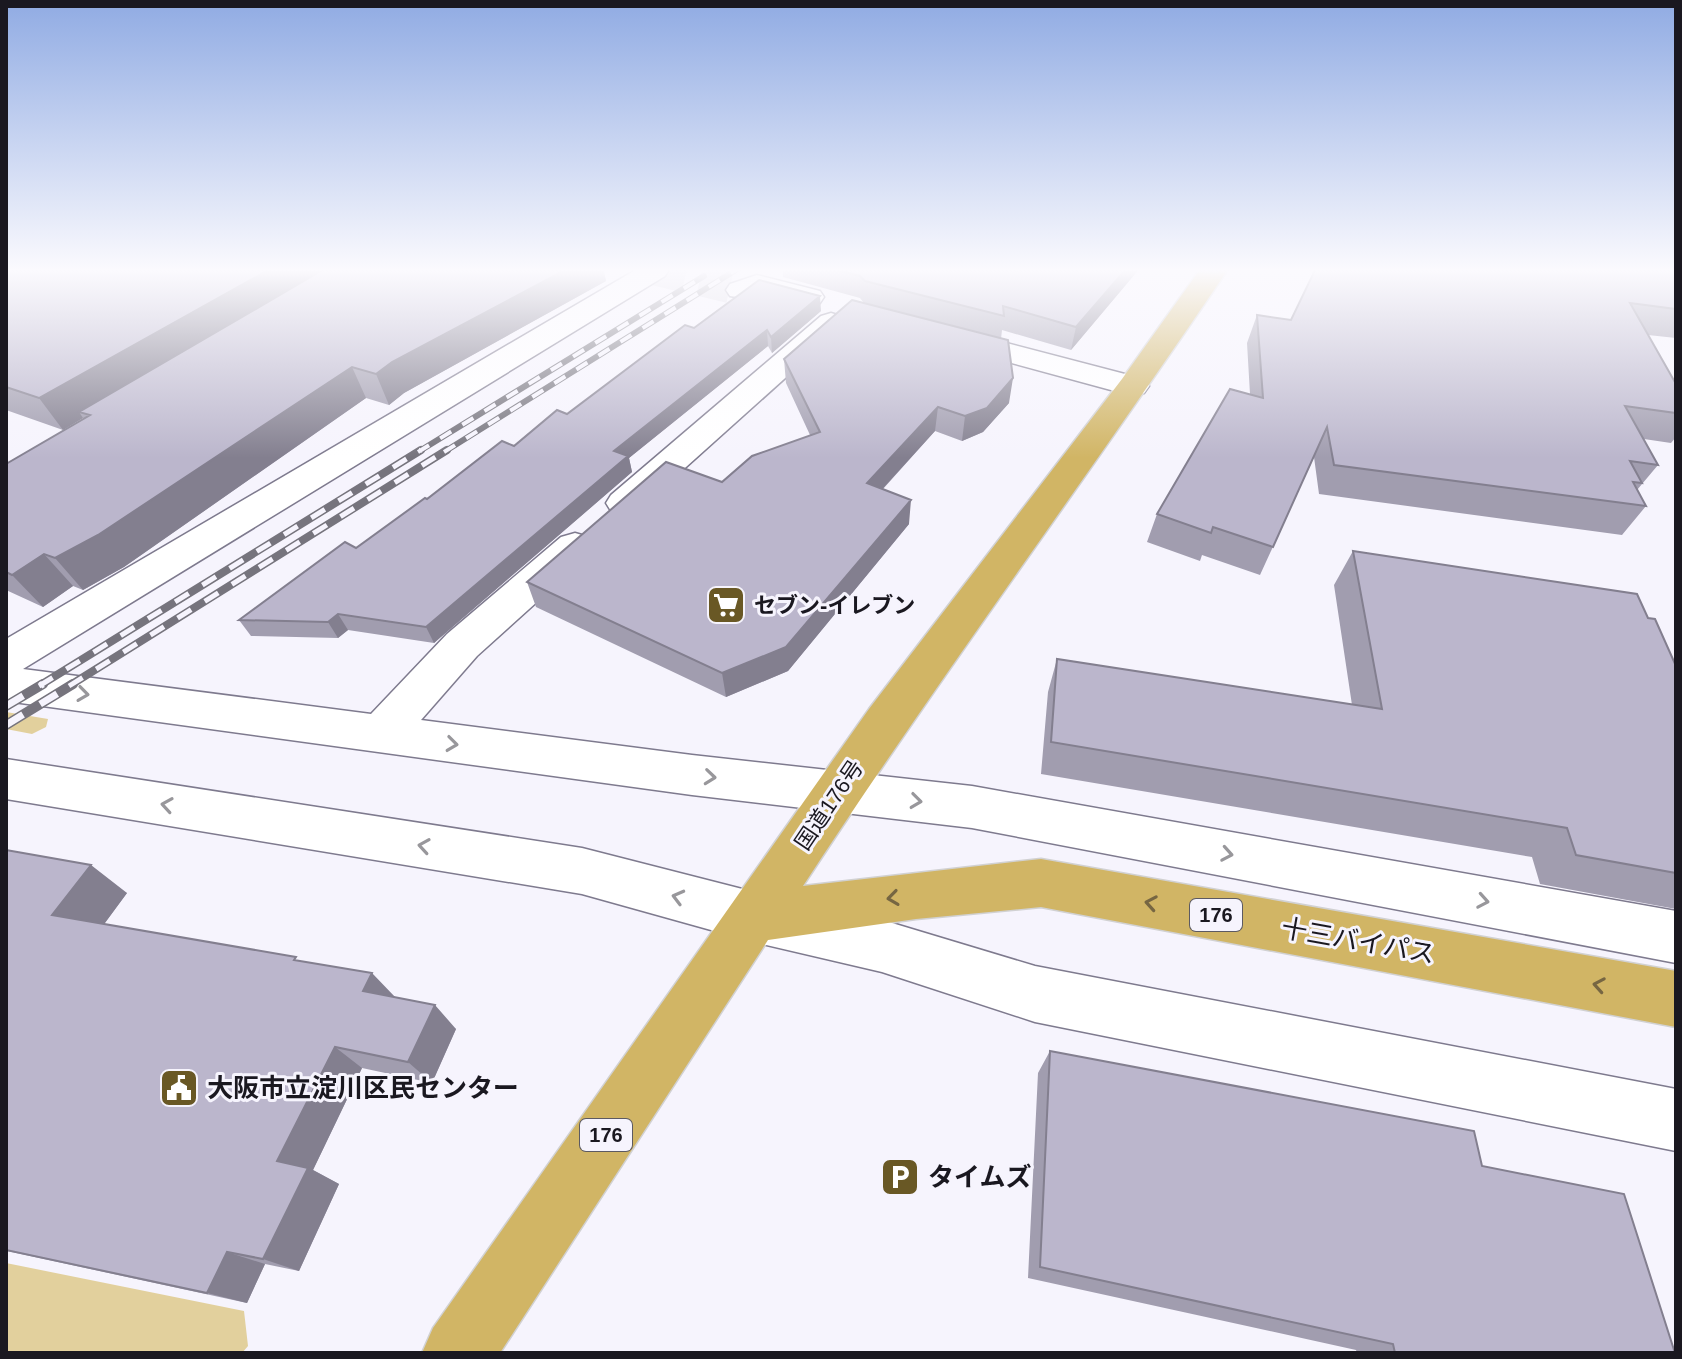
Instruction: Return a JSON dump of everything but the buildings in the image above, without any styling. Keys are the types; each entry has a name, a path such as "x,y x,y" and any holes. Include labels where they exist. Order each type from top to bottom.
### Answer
{"highway":[{"name":"国道176号","path":"458,1353 885,722 1171,331"},
{"name":"十三バイパス","path":"754,917 916,895 1041,883 1676,999"}],"street":[{"path":"6,659 553,331"},
{"path":"380,735 462,645 829,331"},
{"path":"928,331 1133,386"},
{"path":"6,684 380,735 972,807 1676,937"},
{"path":"6,779 582,871 754,917 882,946 1035,994 1676,1120"}],"shaded area":[{"path":"6,712 48,719 46,727 32,734 6,729"},
{"path":"6,1263 244,1311 248,1346 242,1353 6,1353"}],"railway":[{"path":"418,452 614,331"},
{"path":"444,452 637,331"},
{"path":"39,686 421,450"},
{"path":"69,686 447,450"},
{"path":"6,706 43,684"},
{"path":"6,725 73,684"}],"place":[{"name":"セブン-イレブン","path":"726,605"},
{"name":"大阪市立淀川区民センター","path":"179,1088"},
{"name":"タイムズ","path":"900,1177"}]}
